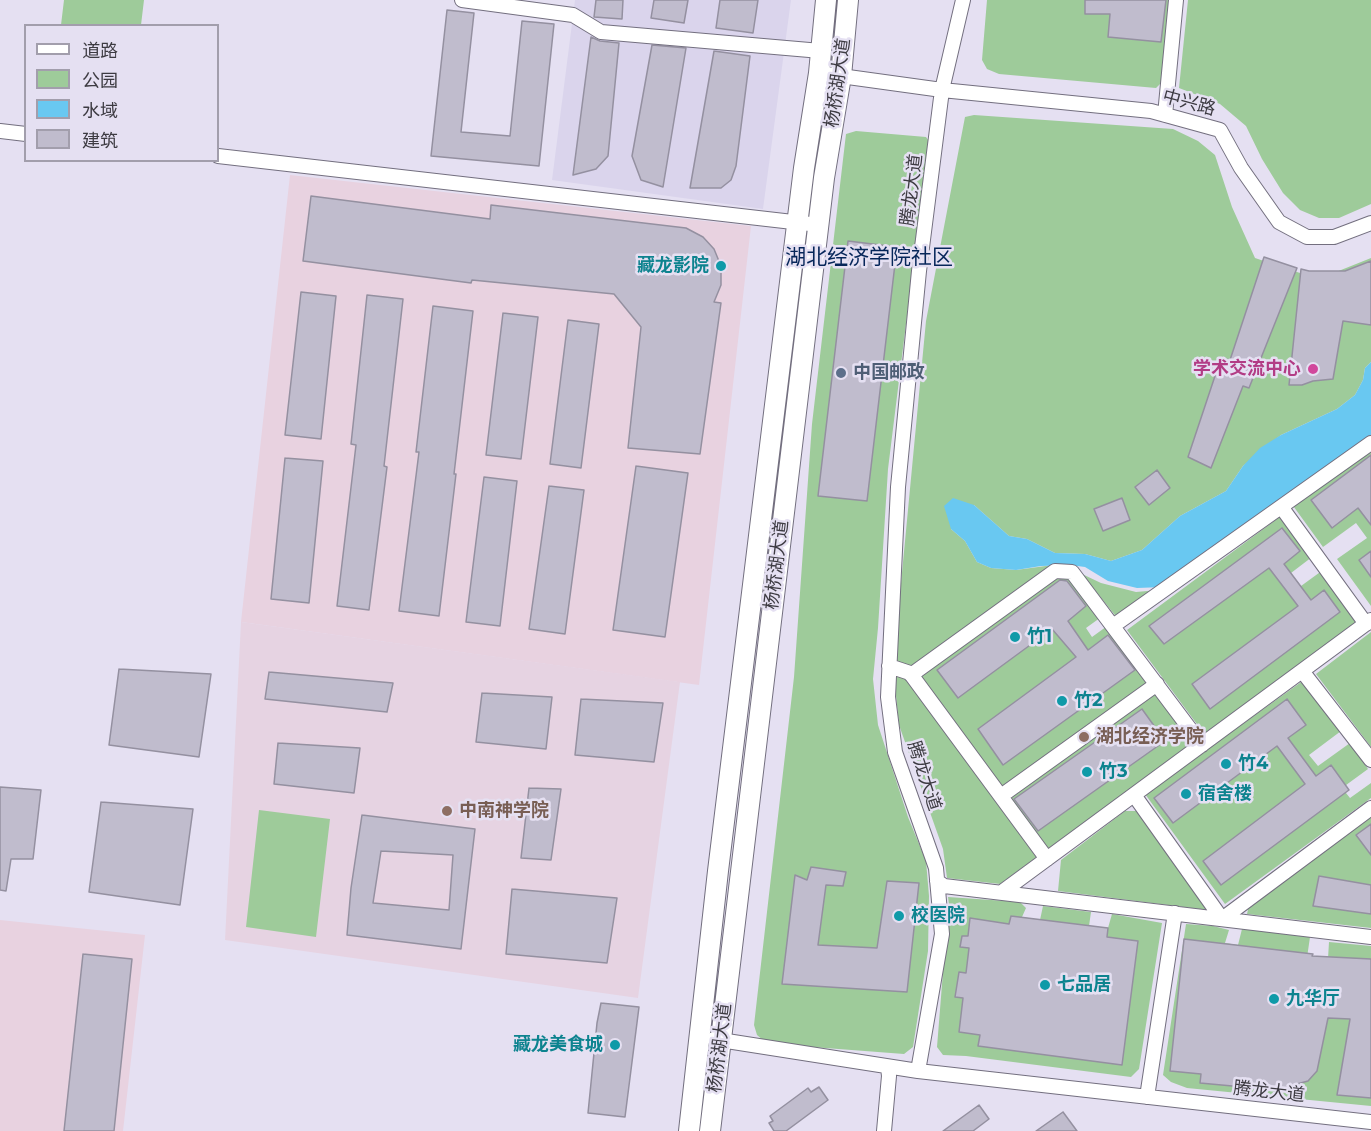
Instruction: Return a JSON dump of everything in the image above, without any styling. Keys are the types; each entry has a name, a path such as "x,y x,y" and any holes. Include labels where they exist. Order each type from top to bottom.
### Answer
{"main road":[{"name":"杨桥湖大道","path":"689,1131 718,871 797,224 819,73 826,0"},
{"name":"杨桥湖大道","path":"710,1131 819,225 841,76 848,0"}],"street":[{"path":"462,0 573,15 601,32 821,51"},
{"name":"腾龙大道","path":"963,0 942,90 919,271 898,487 889,666 888,697 895,752 936,868 942,934 918,1071 1371,1122"},
{"path":"1165,115 1176,0"},
{"name":"中兴路","path":"819,73 942,90 1151,111 1220,130 1241,168 1279,222 1307,237 1334,237 1371,222"},
{"path":"0,131 24,134"},
{"path":"219,156 819,225"},
{"path":"1113,626 1371,443"},
{"path":"1002,892 1369,622 1282,508"},
{"path":"912,675 1055,571 1072,572 1202,745"},
{"path":"889,666 912,675 1047,859"},
{"path":"1302,671 1371,760"},
{"path":"1001,796 1157,684"},
{"path":"1134,795 1222,919"},
{"path":"1222,919 1371,808"},
{"path":"937,881 944,886 1371,937"},
{"path":"1147,1097 1175,913"},
{"path":"700,1037 918,1071"},
{"path":"885,1131 890,1076 888,1067"}],"shaded area":[{"path":"575,0 791,0 763,209 552,180"},
{"path":"290,175 751,226 699,685 241,622"},
{"name":"中南神学院","path":"241,622 680,682 638,998 225,940"},
{"path":"0,920 145,935 123,1131 0,1131"}],"green space":[{"path":"64,0 144,0 141,24 61,24"},
{"path":"987,0 1169,0 1161,83 1156,88 999,74 987,69 982,60"},
{"path":"1188,0 1371,0 1371,204 1339,218 1319,218 1300,210 1283,193 1262,159 1246,126 1220,104 1179,88"},
{"path":"974,115 1173,129 1198,141 1215,155 1232,207 1255,258 1300,273 1336,272 1371,258 1371,362 1365,368 1363,380 1355,395 1337,409 1281,435 1243,466 1226,491 1180,516 1142,550 1111,561 1085,554 1055,553 1027,539 1009,536 974,505 951,529 965,541 977,562 991,568 1016,570 1053,565 912,675 1003,799 1156,690 1194,742 1000,884 947,878 943,849 899,725 893,667 926,321 965,117"},
{"path":"856,131 926,137 931,144 918,227 888,469 873,679 878,725 908,817 926,861 929,896 928,951 913,1047 904,1054 773,1044 757,1035 754,1025 794,677 812,424 846,134"},
{"path":"1371,445 1371,606 1337,559 1367,538 1356,523 1323,547 1291,503"},
{"path":"1281,516 1312,557 1291,573 1301,586 1323,570 1360,620 1205,735 1127,630"},
{"path":"1070,565 1104,615 1086,628 1092,637 1110,624 1152,683 1001,790 918,675"},
{"path":"1082,574 1101,583 1136,592 1159,590 1118,619"},
{"path":"1371,632 1371,747 1316,674"},
{"path":"1304,680 1341,731 1309,755 1318,766 1350,743 1368,769 1342,788 1350,798 1371,783 1371,798 1225,904 1145,794"},
{"path":"259,810 330,819 316,937 246,927"},
{"path":"1125,811 1136,811 1207,910 1058,891 1061,860"},
{"path":"1371,814 1371,928 1247,914 1249,905"},
{"name":"七品居","path":"948,897 1020,902 1026,908 1022,917 1040,920 1043,906 1091,912 1089,926 1108,928 1112,914 1162,923 1139,1069 1131,1077 943,1055 937,1047 950,912"},
{"name":"九华厅","path":"1186,924 1229,930 1225,943 1238,945 1242,929 1310,937 1302,992 1326,992 1329,942 1371,946 1371,1106 1187,1088 1171,1082 1163,1075"}],"water":[{"path":"1371,362 1371,437 1163,587 1137,588 1108,581 1085,567 1070,565 1016,570 991,568 977,562 965,541 951,529 944,506 953,498 974,505 1009,536 1027,539 1055,553 1085,554 1111,561 1142,550 1180,516 1226,491 1243,466 1260,448 1281,435 1337,409 1355,395 1363,380 1365,368"}],"building":[{"path":"596,0 623,0 622,19 594,17"},
{"path":"654,0 688,0 684,23 651,18"},
{"path":"720,0 758,0 753,33 716,28"},
{"path":"1085,0 1166,0 1161,42 1108,37 1110,14 1085,14"},
{"path":"447,10 474,13 461,132 510,136 522,21 554,24 539,166 431,156"},
{"path":"591,37 600,41 619,43 608,156 596,169 573,175"},
{"path":"652,45 686,48 663,187 641,180 632,156"},
{"path":"714,51 750,56 736,166 731,180 721,188 690,188"},
{"path":"311,196 490,219 491,205 686,228 703,237 714,249 721,266 721,285 714,302 721,303 700,454 628,448 641,327 614,294 472,280 471,283 303,261"},
{"path":"848,241 897,247 867,501 818,496"},
{"path":"1264,257 1297,268 1249,388 1243,386 1211,468 1188,457 1221,358 1230,360"},
{"path":"1371,261 1371,325 1343,321 1333,379 1289,385 1301,269 1345,271"},
{"path":"301,292 336,296 321,439 285,435"},
{"path":"367,295 403,299 384,466 387,467 369,610 337,606 356,445 351,444"},
{"path":"433,306 473,311 439,616 399,611 419,452 416,452"},
{"path":"503,313 538,317 521,459 486,455"},
{"path":"568,320 599,324 581,468 550,464"},
{"path":"1371,455 1371,525 1358,508 1332,528 1311,500"},
{"path":"285,458 323,461 309,603 271,599"},
{"path":"636,466 688,473 665,637 613,630"},
{"path":"1157,470 1170,488 1149,505 1135,487"},
{"path":"484,477 517,481 500,626 466,622"},
{"path":"549,486 584,490 565,634 529,629"},
{"path":"1122,498 1130,520 1103,531 1094,509"},
{"path":"1282,528 1300,551 1284,564 1311,600 1324,590 1340,612 1210,709 1192,684 1298,606 1269,568 1164,644 1149,626"},
{"path":"1371,551 1371,577 1359,560"},
{"path":"1060,580 1067,581 1086,606 1068,621 1088,650 1108,635 1135,670 1003,765 978,729 1076,657 1052,629 958,698 937,670"},
{"path":"119,669 211,674 199,757 109,745"},
{"path":"269,672 393,683 387,712 265,699"},
{"path":"482,693 552,697 546,749 476,742"},
{"path":"581,699 663,703 654,762 575,755"},
{"name":"宿舍楼","path":"1287,699 1306,725 1288,738 1316,776 1331,765 1349,790 1221,885 1203,861 1305,784 1277,746 1173,823 1154,798"},
{"name":"竹3","path":"1142,709 1165,741 1038,831 1014,799"},
{"path":"278,743 360,748 354,793 274,784"},
{"path":"0,787 41,790 33,859 11,859 6,891 0,890"},
{"path":"529,788 561,789 551,860 521,858"},
{"path":"101,802 193,809 180,905 89,892"},
{"path":"362,815 475,829 461,949 347,935 351,888","holes":["381,851 453,855 449,910 373,903"]},
{"path":"1371,824 1371,855 1356,835"},
{"name":"校医院","path":"811,867 846,872 843,886 826,885 818,945 877,948 887,881 919,883 907,992 782,984 795,875 807,880"},
{"path":"1319,876 1371,885 1371,914 1313,906"},
{"path":"512,889 617,898 607,963 506,954"},
{"name":"七品居","path":"1011,916 1108,928 1107,937 1138,941 1122,1065 978,1046 980,1035 959,1032 963,998 955,997 959,972 966,973 969,948 960,947 962,936 968,936 970,918 1009,924"},
{"name":"九华厅","path":"1184,939 1313,954 1312,956 1371,959 1371,1098 1337,1095 1350,1019 1328,1018 1317,1071 1308,1081 1297,1084 1297,1092 1200,1083 1201,1074 1170,1071"},
{"path":"83,954 132,959 114,1131 64,1131"},
{"name":"藏龙美食城","path":"601,1003 639,1007 625,1117 588,1113"},
{"path":"819,1087 828,1100 786,1131 774,1131 769,1123 773,1121 770,1116 808,1088 811,1092"},
{"path":"979,1105 989,1119 973,1131 943,1131"},
{"path":"1063,1112 1077,1131 1036,1131"}],"place":[{"name":"藏龙影院","path":"721,266"},
{"name":"学术交流中心","path":"1313,369"},
{"name":"中国邮政","path":"841,373"},
{"name":"竹1","path":"1015,637"},
{"name":"竹2","path":"1062,701"},
{"name":"湖北经济学院","path":"1084,737"},
{"name":"竹4","path":"1226,764"},
{"name":"竹3","path":"1087,772"},
{"name":"宿舍楼","path":"1186,794"},
{"name":"中南神学院","path":"447,811"},
{"name":"校医院","path":"899,916"},
{"name":"七品居","path":"1045,985"},
{"name":"九华厅","path":"1274,999"},
{"name":"藏龙美食城","path":"615,1045"}],"district":[{"name":"湖北经济学院社区","path":"869,258"}]}
